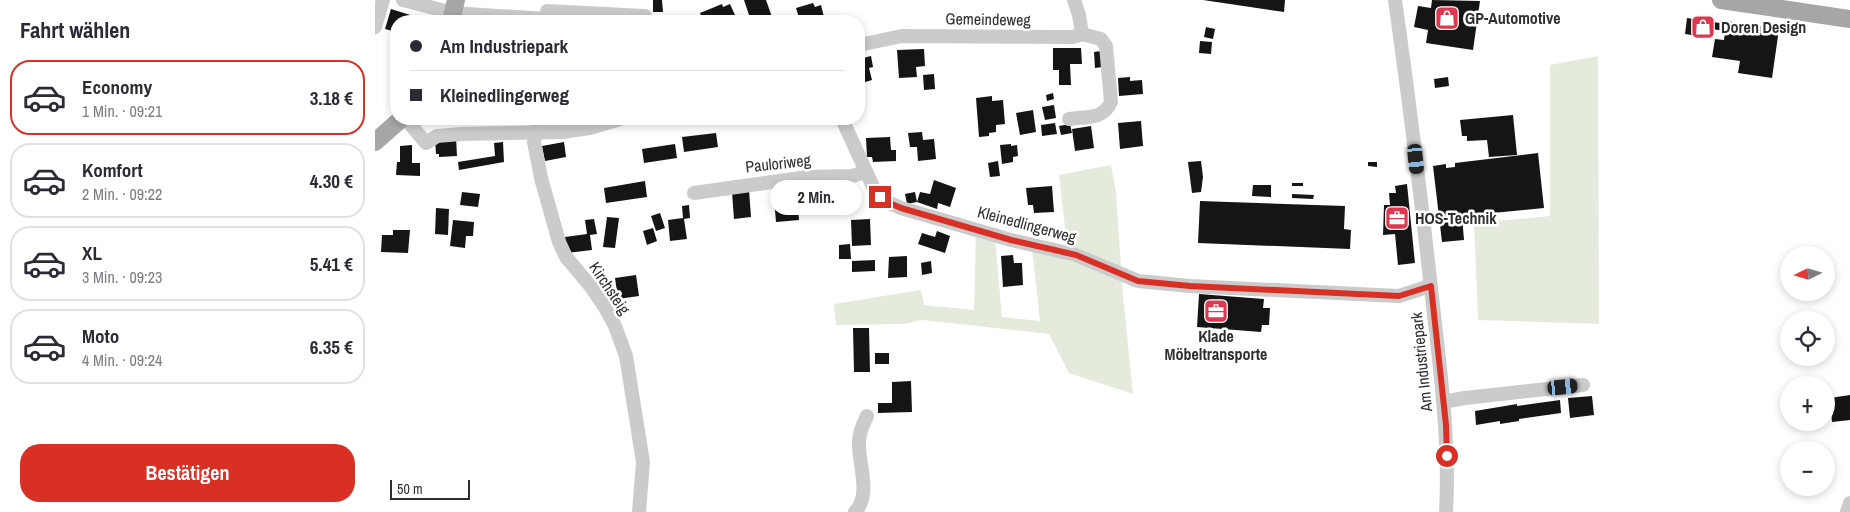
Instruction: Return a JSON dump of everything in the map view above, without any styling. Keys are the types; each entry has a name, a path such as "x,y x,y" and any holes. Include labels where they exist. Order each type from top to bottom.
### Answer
{"main road":[{"path":"1721,0 1850,19"},
{"path":"375,142 394,125"}],"street":[{"path":"375,27 383,0"},
{"path":"403,0 453,11 612,15"},
{"path":"1069,119 1101,115 1111,102 1106,46 1101,39 1082,34 1074,0"},
{"name":"Am Industriepark","path":"1395,0 1409,99 1443,402 1446,434 1446,512"},
{"name":"Gemeindeweg","path":"865,44 902,36 954,35 1066,38 1082,34"},
{"path":"412,125 426,143 437,136 562,132 600,125"},
{"name":"Kirchsteig","path":"537,125 534,142 541,178 559,242 566,257 605,306 626,356 643,462 639,512"},
{"name":"Kleinedlingerweg","path":"845,125 875,191 887,202 901,208 1011,240 1076,255 1138,281 1190,286 1399,296 1431,286"},
{"name":"Pauloriweg","path":"695,193 807,177 852,176 865,172"},
{"path":"1443,402 1583,385"},
{"path":"855,512 861,506 862,499 859,442 867,416"},
{"path":"1847,512 1850,503"}],"green space":[{"path":"1598,56 1599,324 1478,320 1474,223 1550,216 1550,65"},
{"path":"1111,165 1116,193 1123,295 1133,394 1069,373 1049,334 922,320 904,324 836,325 834,304 921,290 924,305 974,310 976,231 995,237 1002,317 1040,321 1032,249 1067,259 1059,175"}],"building":[{"path":"653,0 662,0 663,12 653,12"},
{"path":"744,0 766,0 771,15 749,15"},
{"path":"1203,0 1285,0 1284,12"},
{"name":"GP-Automotive","path":"1432,0 1480,1 1473,50 1426,43 1428,30 1414,27 1418,6 1431,8"},
{"path":"813,3 815,7 821,5 824,15 798,15 796,8"},
{"path":"722,4 723,7 730,4 735,15 701,15 700,13"},
{"path":"391,9 410,15 390,15 390,30 385,29"},
{"path":"1687,18 1726,24 1726,21 1779,29 1772,78 1738,73 1740,61 1712,57 1715,39 1724,40 1725,31 1712,29 1711,38 1685,34"},
{"path":"1206,27 1215,29 1213,39 1204,37"},
{"path":"1200,41 1212,42 1211,54 1199,53"},
{"path":"1053,48 1081,48 1082,64 1070,64 1071,85 1059,85 1059,70 1053,70"},
{"path":"924,49 925,66 916,67 917,77 899,78 897,50"},
{"path":"1101,51 1102,67 1095,68 1094,52"},
{"path":"871,56 873,67 869,68 872,80 865,82 865,58"},
{"path":"934,74 935,89 924,90 923,75"},
{"path":"1130,77 1130,81 1142,80 1143,94 1119,96 1118,78"},
{"path":"1448,77 1449,86 1435,88 1434,79"},
{"path":"1053,93 1054,99 1047,101 1046,95"},
{"path":"992,96 992,101 1003,100 1005,124 996,125 996,132 989,133 989,136 979,137 976,98"},
{"path":"1054,105 1056,118 1045,120 1042,107"},
{"path":"1033,110 1036,132 1020,135 1016,113"},
{"path":"1513,115 1517,155 1489,157 1487,140 1467,141 1467,136 1462,136 1460,120"},
{"path":"1141,121 1143,146 1120,149 1118,123"},
{"path":"1055,123 1057,134 1042,136 1041,125"},
{"path":"1070,124 1072,133 1061,135 1059,126"},
{"path":"1091,126 1094,148 1075,151 1072,129"},
{"path":"922,132 923,140 934,139 936,159 918,161 917,147 910,147 908,133"},
{"path":"716,133 718,147 684,152 682,137"},
{"path":"456,137 457,156 439,157 439,154 436,154 435,139"},
{"path":"890,137 891,150 896,150 896,161 873,162 872,157 867,157 866,138"},
{"path":"503,142 504,162 459,170 458,162 495,156 494,143"},
{"path":"564,142 566,157 545,161 542,146"},
{"path":"675,144 677,158 644,163 642,149"},
{"path":"1011,144 1011,146 1017,145 1018,156 1013,157 1013,162 1002,164 1000,145"},
{"path":"412,145 412,163 420,163 420,176 396,175 397,162 400,162 400,146"},
{"path":"1538,153 1544,208 1462,216 1464,240 1442,242 1433,166 1446,164 1446,168 1455,167 1455,163"},
{"path":"998,161 1000,176 990,177 988,163"},
{"path":"1201,161 1203,177 1201,192 1192,193 1188,162"},
{"path":"1368,162 1377,162 1377,167 1368,166"},
{"path":"934,180 956,188 950,207 938,203 937,209 917,202 920,192 930,194"},
{"path":"645,181 647,197 606,203 604,188"},
{"path":"1292,183 1303,183 1303,186 1292,186"},
{"path":"782,184 784,201 791,200 792,208 798,207 799,220 776,222 773,185"},
{"path":"1407,184 1415,263 1398,265 1395,234 1383,235 1384,205 1390,205 1389,193 1396,193 1395,186"},
{"path":"1253,185 1271,185 1271,197 1252,196"},
{"path":"1052,186 1054,212 1034,213 1033,205 1028,205 1026,188"},
{"path":"749,190 751,217 734,219 732,192"},
{"path":"462,192 480,194 478,207 460,205"},
{"path":"915,192 917,202 907,204 905,194"},
{"path":"846,194 847,211 828,212 827,195"},
{"path":"1292,194 1314,195 1313,199 1292,198"},
{"path":"1200,201 1345,206 1344,229 1351,230 1350,249 1198,243"},
{"path":"689,205 690,218 684,219 687,239 670,241 668,220 683,218 682,206"},
{"path":"436,208 449,209 448,235 435,234"},
{"path":"660,213 665,228 656,231 651,216"},
{"path":"607,217 619,218 615,248 603,247"},
{"path":"594,219 597,234 590,235 592,250 567,253 565,237 587,234 585,220"},
{"path":"870,219 871,245 852,246 851,220"},
{"path":"453,220 474,222 473,236 466,236 465,248 450,246"},
{"path":"653,228 657,241 647,245 643,231"},
{"path":"393,230 410,230 408,253 381,252 382,235 393,235"},
{"path":"937,231 950,236 945,253 918,244 922,233 935,237"},
{"path":"850,244 851,259 839,259 839,245"},
{"path":"1013,255 1014,263 1022,263 1023,285 1003,287 1001,256"},
{"path":"907,256 907,277 888,278 889,257"},
{"path":"875,260 875,271 852,272 852,261"},
{"path":"931,261 932,273 922,275 921,263"},
{"path":"636,275 639,296 618,299 615,278"},
{"path":"1199,294 1264,299 1263,308 1270,308 1269,325 1262,325 1261,332 1197,327"},
{"path":"853,328 869,328 870,372 854,372"},
{"path":"875,353 889,353 889,364 875,364"},
{"path":"911,381 912,412 878,413 878,403 892,403 892,382"},
{"path":"1850,395 1850,420 1835,422 1835,397"},
{"path":"1592,396 1594,415 1570,418 1568,398"},
{"path":"1560,400 1561,413 1519,419 1519,421 1500,424 1500,421 1476,425 1475,411 1517,404 1517,406"}],"place":[{"name":"GP-Automotive","path":"1447,18"},
{"name":"Doren Design","path":"1703,27"},
{"name":"HOS-Technik","path":"1397,218"},
{"name":"Klade Möbeltransporte","path":"1216,311"}],"route":[{"path":"880,197 901,208 1011,240 1076,255 1138,281 1190,286 1399,296 1431,286 1446,425 1447,456"}]}
